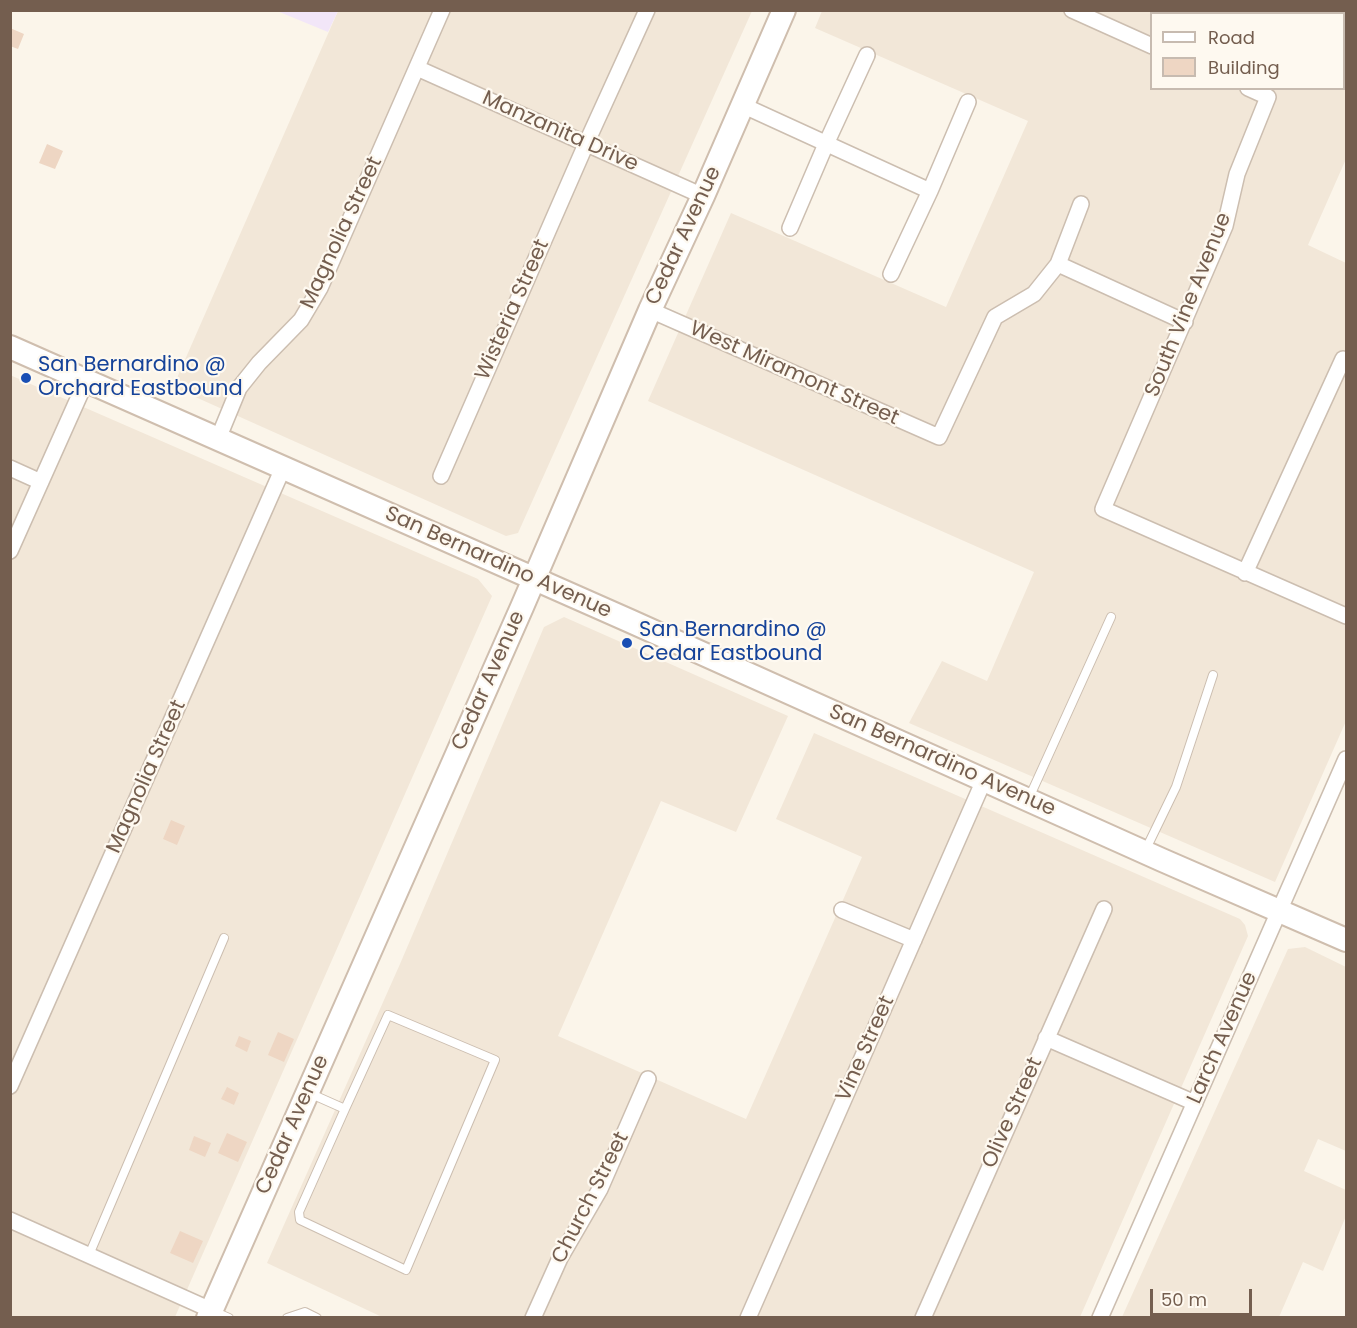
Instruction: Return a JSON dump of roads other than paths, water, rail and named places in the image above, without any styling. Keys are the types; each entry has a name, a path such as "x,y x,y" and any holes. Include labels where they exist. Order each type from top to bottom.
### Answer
{"main road":[{"name":"Cedar Avenue","path":"216,1315 308,1092 650,310 703,196 784,10"},
{"name":"San Bernardino Avenue","path":"10,348 1347,940"}],"street":[{"name":"Magnolia Street","path":"218,439 239,388 259,363 301,320 320,288 442,10"},
{"name":"Wisteria Street","path":"441,476 647,10"},
{"path":"1072,10 1150,45"},
{"path":"790,228 867,55"},
{"name":"Manzanita Drive","path":"417,68 703,196"},
{"name":"South Vine Avenue","path":"1245,573 1103,509 1225,226 1237,174 1268,97 1252,90"},
{"path":"891,274 968,102"},
{"path":"742,105 930,190"},
{"path":"1081,204 1058,264 1185,322"},
{"name":"West Miramont Street","path":"650,310 939,437 995,317 1034,294 1058,264"},
{"path":"1343,359 1245,573 1347,616"},
{"path":"10,551 86,381"},
{"path":"10,468 41,482"},
{"name":"Magnolia Street","path":"10,1086 283,468"},
{"name":"Larch Avenue","path":"1100,1317 1347,759"},
{"name":"Vine Street","path":"748,1317 984,780"},
{"path":"842,909 914,940"},
{"name":"Olive Street","path":"923,1317 1104,909"},
{"path":"1046,1038 1195,1103"},
{"name":"Church Street","path":"532,1317 560,1258 600,1189 648,1079"},
{"path":"10,1220 216,1315"}],"lane":[{"path":"1028,800 1111,617"},
{"path":"1144,852 1176,787 1213,675"},
{"path":"89,1255 224,938"},
{"path":"388,1015 495,1060 406,1270 300,1220 299,1212 345,1109 388,1015"},
{"path":"308,1092 345,1109"},
{"path":"287,1317 305,1312 317,1317"}],"place":[{"name":"San Bernardino @ Orchard Eastbound","path":"26,378"},
{"name":"San Bernardino @ Cedar Eastbound","path":"627,643"}]}
